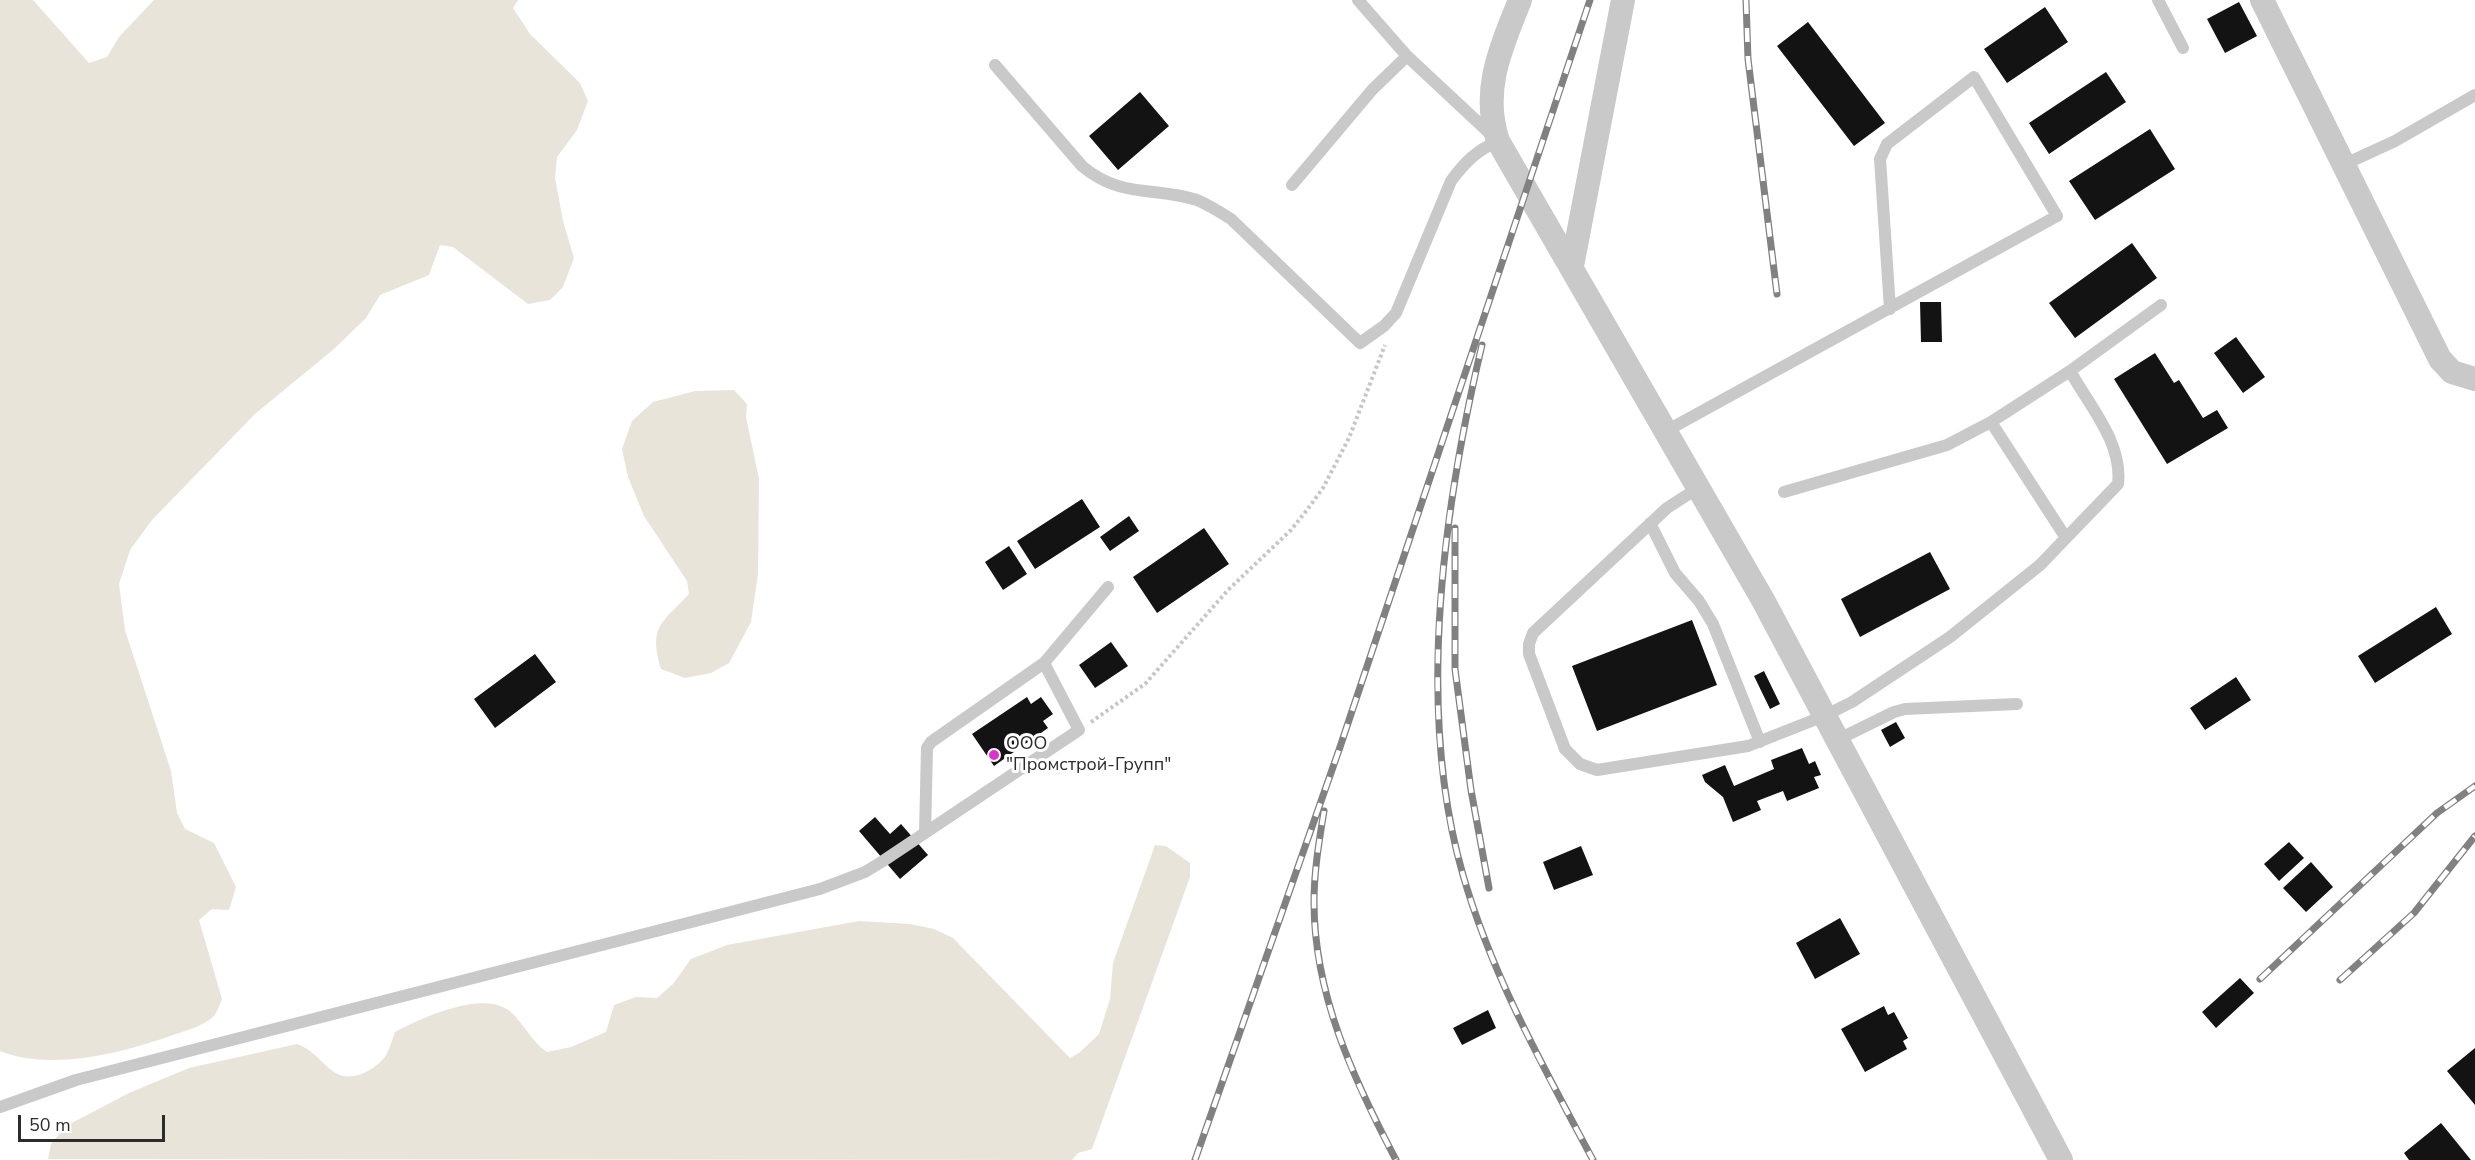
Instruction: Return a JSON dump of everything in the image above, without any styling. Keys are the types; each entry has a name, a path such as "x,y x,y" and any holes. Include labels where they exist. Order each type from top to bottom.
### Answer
{"street":[{"path":"1572,266 1623,0"},
{"path":"2262,0 2440,359 2452,372 2475,379"},
{"path":"1517,2 1493,81 1490,119 1498,141 1666,431 1824,716 2061,1160"}],"lane":[{"path":"995,65 1082,165 1097,178 1114,186 1196,200 1222,213 1360,343 1396,313 1451,181 1464,163 1477,151 1498,141 1407,56 1358,0"},
{"path":"2158,0 2183,48"},
{"path":"1292,185 1372,90 1407,56"},
{"path":"1666,431 1890,309 2057,216 1974,77 1887,144 1880,159 1890,309"},
{"path":"2345,164 2395,141 2475,95"},
{"path":"1784,492 1947,446 1991,422 2070,371 2161,305"},
{"path":"1698,488 1675,502 1650,523 1533,633 1529,644 1529,654 1565,749 1580,764 1596,770 1760,742 1824,716 1866,694 1969,624 2040,565 2118,484 2120,467 2116,450 2070,371"},
{"path":"1991,422 2066,538"},
{"path":"1650,523 1675,573 1699,601 1713,624 1760,742"},
{"path":"925,833 926,754 931,742 1044,663 1108,587"},
{"path":"0,1107 76,1080 820,889 865,872 1079,730 1044,663"},
{"path":"1837,740 1894,711 2017,704"}],"path":[{"path":"1079,730 1145,684 1228,590 1291,530 1307,510 1323,488 1363,408 1396,313"}],"shaded area":[{"path":"0,0 33,0 89,63 107,57 119,37 154,0 518,0 513,8 530,34 580,83 588,101 577,130 557,157 555,178 563,221 574,258 563,287 550,300 528,304 453,247 440,245 429,275 380,295 366,318 334,349 255,414 152,520 130,550 119,584 125,630 171,771 177,813 185,829 214,843 236,887 229,910 212,909 199,920 222,999 214,1016 191,1029 112,1053 65,1060 20,1057 0,1051"},
{"path":"734,390 747,404 746,417 759,479 758,574 751,622 729,663 711,673 685,678 661,669 656,643 660,626 689,594 687,581 644,516 628,477 622,449 632,421 653,402 695,391"},
{"path":"1155,845 1166,846 1190,863 1190,877 1092,1149 1078,1153 1072,1160 48,1159 51,1144 66,1126 129,1093 189,1068 297,1044 313,1053 334,1072 354,1076 373,1068 384,1058 395,1032 437,1013 471,1004 487,1003 502,1006 513,1014 547,1052 571,1047 606,1032 614,1005 636,997 657,998 673,984 691,959 727,945 859,921 910,924 934,929 953,938 1070,1058 1079,1053 1099,1034 1110,999 1113,963"}],"building":[{"path":"2239,2 2257,36 2225,53 2207,19"},
{"path":"2045,7 2068,42 2007,83 1984,49"},
{"path":"1808,22 1885,123 1854,146 1777,46"},
{"path":"2106,72 2126,102 2049,154 2029,123"},
{"path":"1140,92 1169,126 1118,170 1089,136"},
{"path":"2150,129 2175,169 2095,220 2069,181"},
{"path":"2132,243 2157,278 2075,338 2049,303"},
{"path":"1920,302 1941,302 1942,342 1921,342"},
{"path":"2236,337 2265,377 2243,393 2214,353"},
{"path":"2155,353 2174,383 2179,380 2203,418 2217,410 2228,428 2167,464 2114,379"},
{"path":"1082,499 1100,527 1035,569 1017,541"},
{"path":"1129,516 1139,531 1110,551 1100,537"},
{"path":"1204,528 1229,564 1157,613 1133,577"},
{"path":"1009,546 1027,574 1003,590 985,562"},
{"path":"1930,552 1950,589 1860,637 1841,599"},
{"path":"2436,607 2452,634 2375,683 2358,656"},
{"path":"1692,620 1717,685 1597,731 1572,666"},
{"path":"1111,642 1128,666 1095,688 1079,665"},
{"path":"535,654 556,682 495,728 474,699"},
{"path":"1764,671 1780,704 1770,709 1754,676"},
{"path":"2236,677 2251,700 2205,730 2190,708"},
{"path":"1027,697 1031,704 1041,697 1053,714 1043,721 1048,728 994,766 972,734"},
{"path":"1896,722 1905,738 1890,747 1881,730"},
{"path":"1802,748 1809,764 1815,761 1821,775 1814,777 1819,788 1787,801 1783,791 1757,801 1761,810 1733,822 1723,797 1705,782 1702,775 1725,765 1734,786 1774,769 1771,760"},
{"path":"875,817 890,834 901,824 928,855 900,879 859,831"},
{"path":"2289,842 2304,858 2279,881 2264,864"},
{"path":"1581,846 1593,875 1554,890 1543,862"},
{"path":"2311,862 2333,887 2306,912 2283,888"},
{"path":"1840,918 1860,954 1815,979 1796,943"},
{"path":"2240,978 2254,993 2216,1028 2202,1012"},
{"path":"1884,1006 1888,1015 1894,1012 1908,1038 1903,1041 1907,1049 1865,1072 1841,1029"},
{"path":"1488,1010 1496,1028 1462,1045 1453,1028"},
{"path":"2475,1048 2475,1105 2447,1071"},
{"path":"2441,1123 2471,1160 2409,1160 2404,1153"}],"railway":[{"path":"1195,1160 1339,750 1590,0"},
{"path":"1746,0 1748,59 1777,294"},
{"path":"1482,345 1456,474 1446,542 1440,610 1438,678 1440,746 1448,812 1463,875 1489,949 1520,1021 1593,1160"},
{"path":"1455,528 1455,669 1471,790 1489,888"},
{"path":"2260,979 2437,813 2475,786"},
{"path":"1324,811 1314,902 1321,970 1339,1036 1365,1099 1396,1160"},
{"path":"2340,980 2414,913 2475,836"}],"place":[{"name":"ООО \"Промстрой-Групп\"","path":"994,755"}]}
